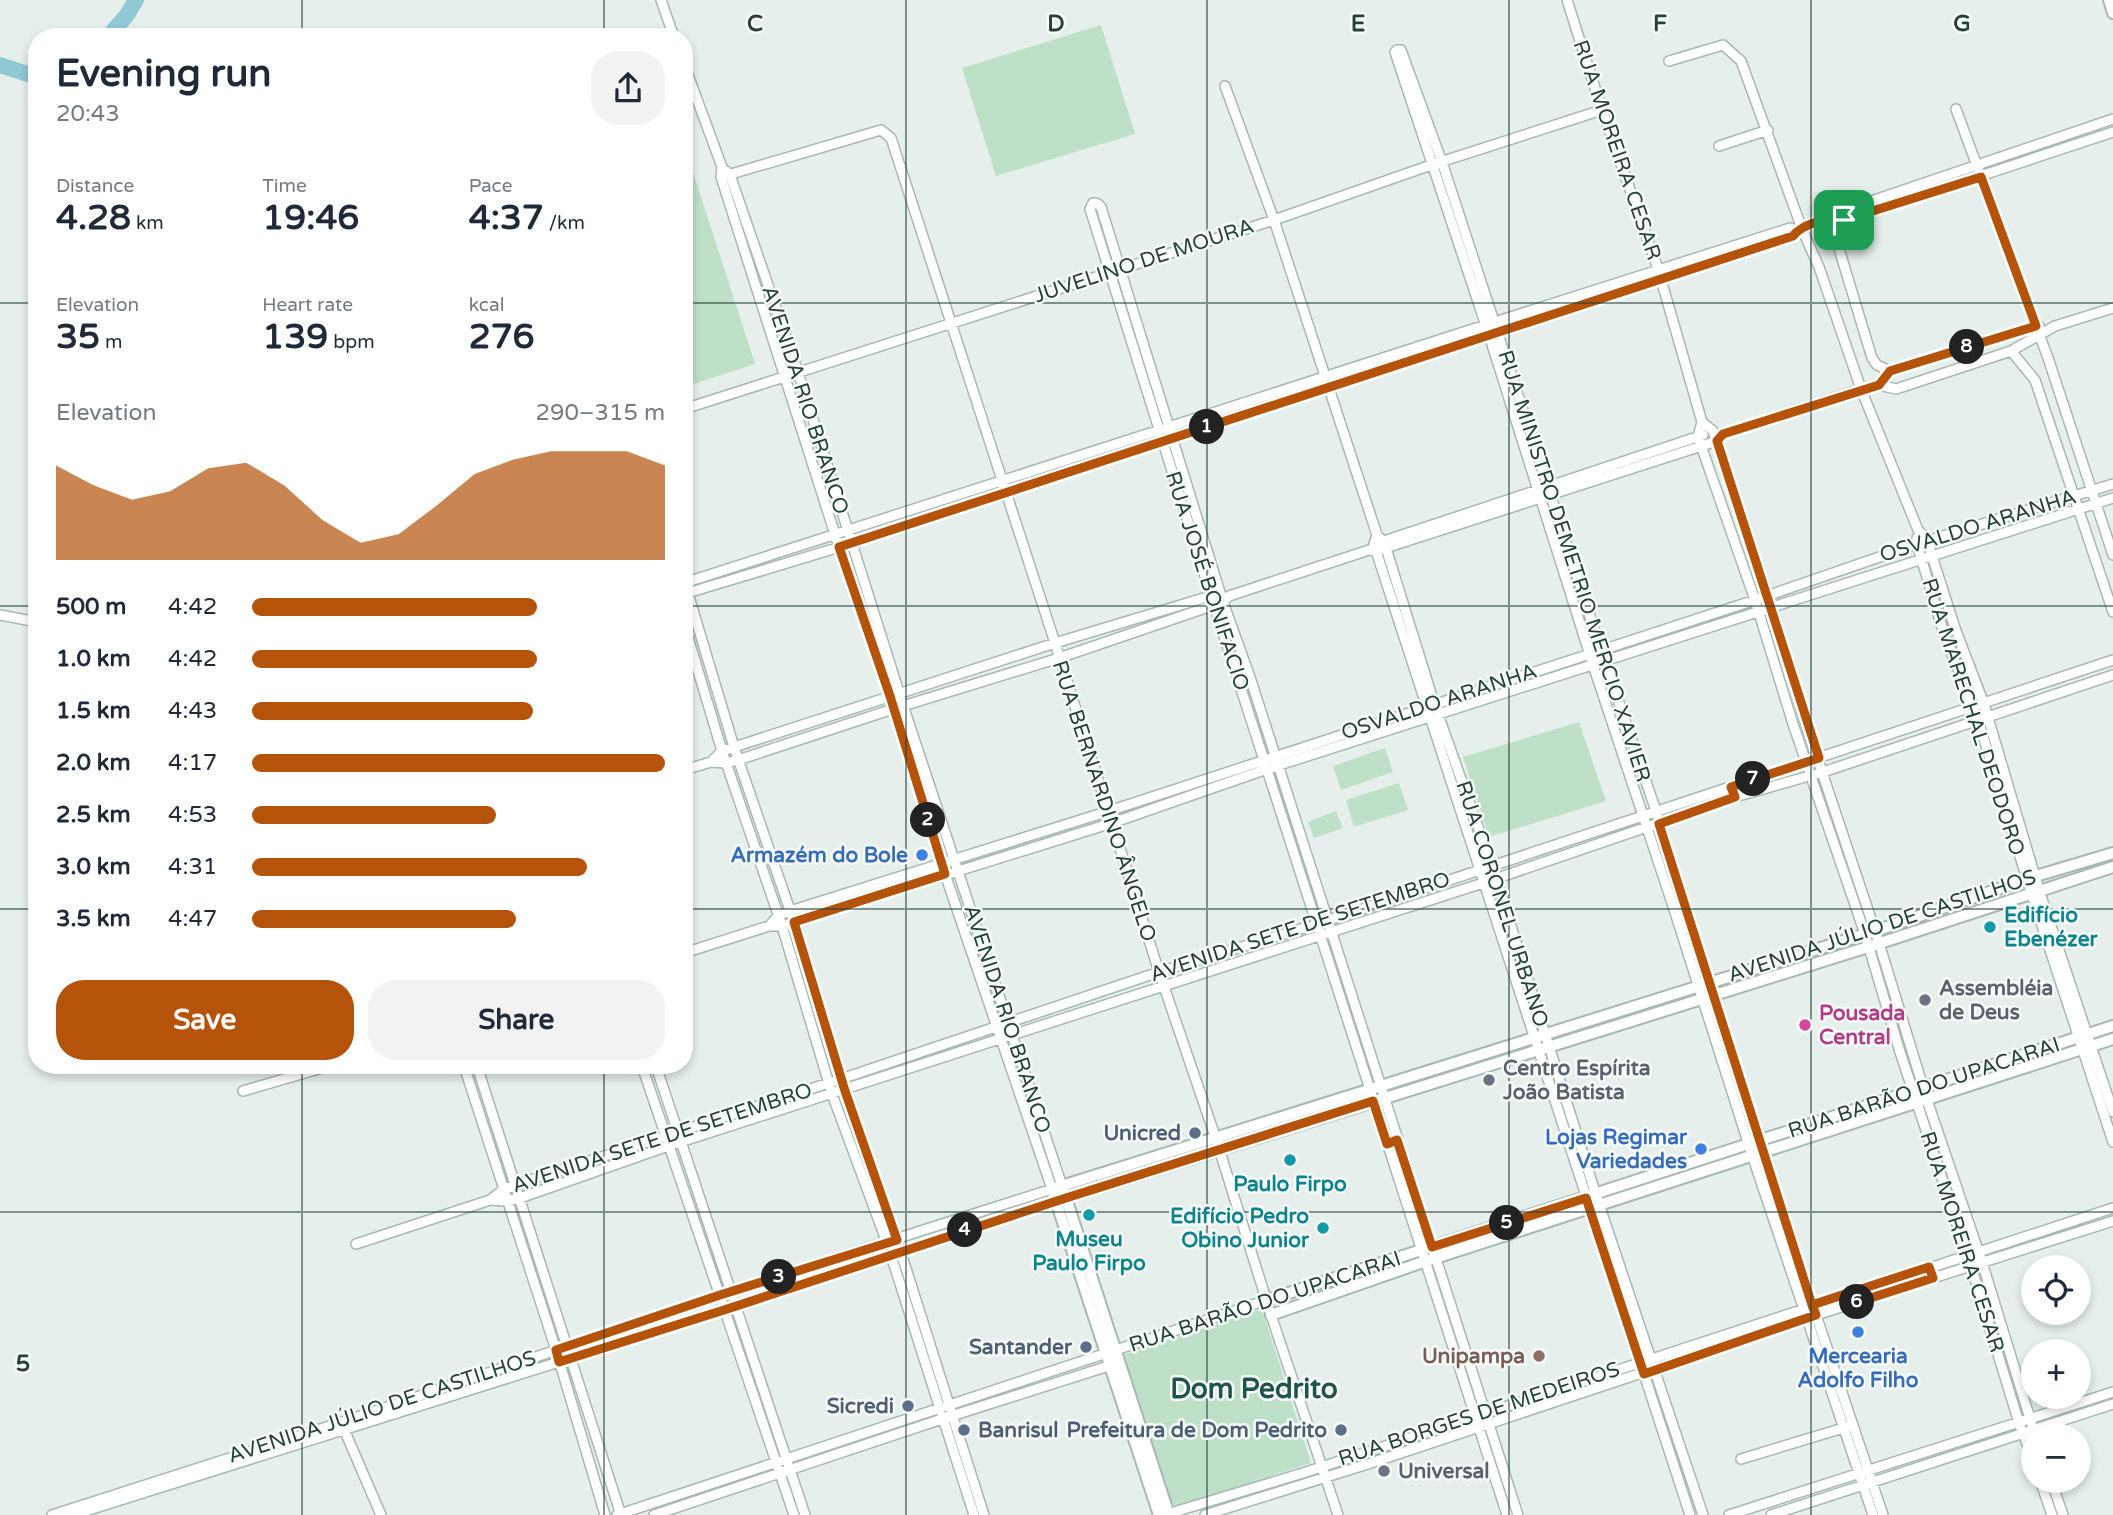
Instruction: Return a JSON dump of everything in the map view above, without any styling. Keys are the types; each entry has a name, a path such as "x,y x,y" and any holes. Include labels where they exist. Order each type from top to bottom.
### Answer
{"street":[{"path":"661,0 671,28"},
{"name":"RUA MOREIRA CESAR","path":"1571,1 1602,110 1659,274 1702,422"},
{"name":"RUA MARECHAL DEODORO","path":"1669,61 1723,45 1741,61 1819,267 1861,389 1918,530 1927,540 1955,628 1988,716 2006,793"},
{"name":"RUA MINISTRO DEMETRIO MERCIO XAVIER","path":"1438,163 1395,52 1399,49 1438,163 1542,487 1541,499 1589,653 1646,827 1678,905"},
{"name":"RUA CORONEL URBANO","path":"1225,86 1274,219 1328,382 1434,717 1483,883 1522,996 1544,1047 1620,1285 1640,1362 1690,1515"},
{"name":"AVENIDA RIO BRANCO","path":"693,88 726,176 768,302 797,372 876,619 895,695 893,709 945,874 1001,1039 1059,1193"},
{"path":"1956,109 2036,326 2113,555"},
{"name":"JUVELINO DE MOURA","path":"693,406 1602,110"},
{"path":"1860,210 1891,194 2113,120"},
{"path":"2096,125 2099,137"},
{"name":"RUA BERNARDINO ÂNGELO","path":"726,176 881,130 891,138 1109,811 1158,972 1218,1144 1271,1315 1338,1515"},
{"path":"1719,146 1768,130"},
{"path":"1360,371 1401,364 1564,311 1599,294 1763,241 1790,228 1803,228 1830,219 1842,211 1894,205 2113,132"},
{"path":"2056,138 2060,150"},
{"path":"2013,153 2017,165"},
{"path":"1936,179 1939,190"},
{"path":"1891,194 1894,205"},
{"name":"RUA JOSÉ BONIFACIO","path":"1115,270 1090,209 1093,204 1101,207 1115,270 1163,433 1219,598 1250,677 1325,933 1376,1094 1481,1415 1518,1515"},
{"path":"1830,219 1872,358 1877,365 1890,371"},
{"path":"1172,438 1240,405 1284,396 1328,382 1398,353 1562,300 1599,294"},
{"path":"1562,300 1564,311"},
{"name":"AVENIDA RIO BRANCO","path":"768,302 786,376 839,547 865,622 895,695 903,705 929,782 1008,1024 1086,1279 1165,1515"},
{"path":"1879,385 1890,371 2036,326 2054,326 2113,308"},
{"path":"1526,312 1529,322"},
{"path":"693,767 711,762 726,763 738,760 903,705 1059,658 1137,631 1219,598 1378,545 1551,496 1628,465 1861,389 1879,385 1896,389 2011,351 2054,326"},
{"path":"1438,340 1440,351"},
{"path":"2011,351 2035,380 2113,611"},
{"path":"1398,353 1401,364"},
{"path":"693,579 1082,455 1200,423 1241,415 1284,396"},
{"path":"1240,405 1241,415"},
{"path":"1702,422 1718,435"},
{"path":"1700,441 1702,422"},
{"path":"693,592 1085,467 1122,454 1163,433"},
{"name":"RUA JOSÉ BONIFACIO","path":"1163,433 1172,438 1219,598 1239,681 1322,922"},
{"name":"RUA MOREIRA CESAR","path":"1718,435 1805,721 1859,882 1874,945 1890,981 1910,1048 1943,1182 2021,1428"},
{"name":"RUA MOREIRA CESAR","path":"1700,441 1848,886 1870,932"},
{"path":"1119,444 1122,454"},
{"path":"1082,455 1085,467"},
{"path":"814,464 826,460"},
{"path":"1466,518 1542,487 1628,465"},
{"path":"1038,469 1040,482"},
{"name":"OSVALDO ARANHA","path":"1276,761 1430,705 1768,596 1927,540 2113,484"},
{"name":"RUA MINISTRO DEMETRIO MERCIO XAVIER","path":"1542,487 1551,496 1656,811 1678,905 1707,996 1746,1100 1756,1148"},
{"path":"956,495 960,508"},
{"name":"OSVALDO ARANHA","path":"769,926 779,915 954,858 1276,761 1434,717 2113,498"},
{"path":"2037,506 2042,521"},
{"path":"914,509 918,522"},
{"path":"877,521 881,534"},
{"path":"1729,528 1743,524"},
{"name":"RUA MARECHAL DEODORO","path":"1918,530 1917,544 1943,631 2006,793 2110,1121 2113,1142"},
{"path":"761,558 765,570"},
{"path":"1844,569 1848,583"},
{"path":"711,762 722,751 1055,643 1219,598"},
{"path":"0,615 28,620"},
{"path":"693,615 738,760 794,922 878,1204"},
{"path":"865,622 876,619"},
{"path":"1133,620 1137,631"},
{"path":"1943,631 1955,628"},
{"path":"693,653 722,751 779,915 832,1094 892,1241 921,1332 953,1416 984,1515"},
{"name":"AVENIDA SETE DE SETEMBRO","path":"356,1244 490,1200 515,1185 676,1131 1008,1024 1158,972 1322,922 2113,660"},
{"path":"2094,667 2098,680"},
{"path":"699,673 711,669"},
{"name":"AVENIDA SETE DE SETEMBRO","path":"490,1200 520,1198 668,1146 845,1091 2113,675"},
{"path":"954,676 958,689"},
{"path":"1239,681 1250,677"},
{"path":"2022,692 2025,704"},
{"path":"829,717 833,729"},
{"name":"RUA CORONEL URBANO","path":"1434,717 1492,866 1532,992 1540,1035"},
{"path":"1793,724 1805,721"},
{"path":"1896,733 1900,747"},
{"name":"OSVALDO ARANHA","path":"693,950 769,926 782,926 1112,823 1266,764"},
{"path":"918,786 929,782"},
{"path":"1731,787 1735,797"},
{"path":"1826,820 1838,816"},
{"path":"754,844 766,841"},
{"path":"2109,854 2112,867"},
{"name":"AVENIDA JÚLIO DE CASTILHOS","path":"343,1426 454,1384 720,1295 1011,1203 1106,1185 1178,1163 1218,1144 1376,1094 1540,1035 2109,854"},
{"name":"AVENIDA JÚLIO DE CASTILHOS","path":"1376,1094 1544,1047 1874,945 2112,867"},
{"path":"1848,886 1859,882"},
{"path":"1990,891 1995,904"},
{"path":"1917,916 1921,929"},
{"name":"RUA MOREIRA CESAR","path":"1874,945 1879,984 1900,1052 1954,1178 2031,1423"},
{"path":"980,975 990,971"},
{"path":"1879,984 1890,981"},
{"path":"1522,996 1532,992"},
{"name":"RUA MINISTRO DEMETRIO MERCIO XAVIER","path":"1707,996 1736,1103 1756,1148 1849,1426 1868,1485 1873,1515"},
{"path":"1653,999 1657,1012"},
{"name":"RUA BARÃO DO UPACARAI","path":"1920,1096 2113,1026"},
{"path":"817,1044 830,1040"},
{"name":"RUA BARÃO DO UPACARAI","path":"619,1515 1267,1300 1429,1254 1920,1096 2113,1040"},
{"path":"1900,1052 1910,1048"},
{"name":"RUA MARECHAL DEODORO","path":"2086,1048 2113,1112"},
{"path":"243,1091 301,1074"},
{"path":"466,1074 556,1350 605,1515"},
{"path":"480,1074 619,1515"},
{"path":"645,1074 776,1463 785,1472 805,1515"},
{"path":"658,1074 786,1459 785,1472 794,1515"},
{"path":"650,1090 662,1086"},
{"path":"1736,1103 1746,1100"},
{"path":"489,1146 502,1143"},
{"name":"AVENIDA JÚLIO DE CASTILHOS","path":"73,1515 230,1462 343,1426 458,1394 939,1239 1014,1214 1101,1174 1175,1151 1218,1144"},
{"path":"626,1148 630,1160"},
{"path":"1175,1151 1178,1163"},
{"path":"1101,1174 1106,1185"},
{"path":"1943,1182 1954,1178"},
{"path":"1011,1203 1014,1214"},
{"name":"RUA BORGES DE MEDEIROS","path":"1205,1515 1321,1466 2113,1208"},
{"path":"2093,1214 2095,1227"},
{"path":"694,1223 706,1218"},
{"name":"RUA BORGES DE MEDEIROS","path":"1165,1515 1283,1484 1325,1477 1371,1463 1811,1317 2113,1221"},
{"path":"935,1228 939,1239"},
{"name":"RUA BARÃO DO UPACARAI","path":"1271,1315 1429,1254"},
{"path":"1929,1267 1933,1278"},
{"path":"531,1276 544,1274"},
{"name":"RUA CORONEL URBANO","path":"1620,1285 1651,1358 1703,1515"},
{"path":"1851,1292 1855,1303"},
{"path":"1765,1321 1769,1331"},
{"path":"921,1332 942,1419 974,1515"},
{"path":"1996,1346 2006,1342"},
{"path":"1689,1345 1693,1357"},
{"path":"738,1351 750,1348"},
{"name":"RUA BARÃO DO UPACARAI","path":"654,1515 1115,1364"},
{"path":"454,1384 458,1394"},
{"path":"1563,1387 1566,1399"},
{"path":"2091,1399 2113,1392"},
{"path":"2058,1423 2113,1404"},
{"path":"1729,1515 1751,1512 1821,1486 2059,1409"},
{"path":"2073,1409 2076,1416"},
{"path":"901,1421 904,1432"},
{"name":"RUA JOSÉ BONIFACIO","path":"1485,1425 1507,1515"},
{"path":"343,1426 381,1515"},
{"path":"1741,1459 1849,1426"},
{"path":"868,1432 872,1443"},
{"path":"1771,1515 2021,1434"},
{"path":"1981,1435 1985,1446"},
{"path":"583,1441 596,1438"},
{"path":"1669,1451 1681,1446"},
{"path":"1367,1451 1371,1463"},
{"path":"1913,1457 1917,1468"},
{"name":"AVENIDA JÚLIO DE CASTILHOS","path":"52,1515 230,1462"},
{"name":"RUA MINISTRO DEMETRIO MERCIO XAVIER","path":"1868,1485 1883,1515"},
{"path":"1821,1486 1825,1498"},
{"path":"701,1487 706,1498"},
{"path":"2044,1493 2052,1515"},
{"path":"2055,1493 2063,1515"},
{"path":"1502,1500 1512,1497"}],"green space":[{"path":"1101,25 1135,134 996,176 962,68"},
{"path":"693,172 755,364 693,384"},
{"path":"1579,722 1606,801 1489,837 1463,757"},
{"path":"1385,748 1393,772 1341,790 1333,766"},
{"path":"1399,783 1408,810 1354,827 1346,800"},
{"path":"1336,811 1343,828 1314,838 1308,822"},
{"path":"1262,1309 1311,1463 1172,1508 1123,1355"}],"waterway":[{"path":"116,28 136,0"},
{"path":"0,65 28,74"}],"place":[{"name":"Armazém do Bole","path":"922,855"},
{"name":"Edifício Ebenézer","path":"1990,927"},
{"name":"Assembléia de Deus","path":"1925,1000"},
{"name":"Pousada Central","path":"1805,1025"},
{"name":"Centro Espírita João Batista","path":"1489,1080"},
{"name":"Unicred","path":"1195,1133"},
{"name":"Lojas Regimar Variedades","path":"1701,1149"},
{"name":"Paulo Firpo","path":"1290,1160"},
{"name":"Museu Paulo Firpo","path":"1089,1215"},
{"name":"Edifício Pedro Obino Junior","path":"1323,1228"},
{"name":"Mercearia Adolfo Filho","path":"1858,1332"},
{"name":"Santander","path":"1086,1347"},
{"name":"Unipampa","path":"1539,1356"},
{"name":"Sicredi","path":"908,1406"},
{"name":"Banrisul","path":"964,1430"},
{"name":"Prefeitura de Dom Pedrito","path":"1341,1430"},
{"name":"Universal","path":"1384,1471"}],"district":[{"name":"Dom Pedrito","path":"1254,1389"}],"route":[{"path":"1844,220 1825,220 1798,230 1793,236 839,547 890,696 945,874 794,922 845,1091 897,1240 556,1350 559,1362 1373,1101 1387,1144 1397,1140 1432,1247 1586,1198 1644,1374 1816,1315 1812,1305 1851,1292 1929,1267 1933,1278 1855,1303 1851,1292 1812,1305 1659,824 1735,797 1731,787 1819,758 1717,441 1723,434 1879,385 1890,371 2036,326 1981,177 1844,220"}]}
